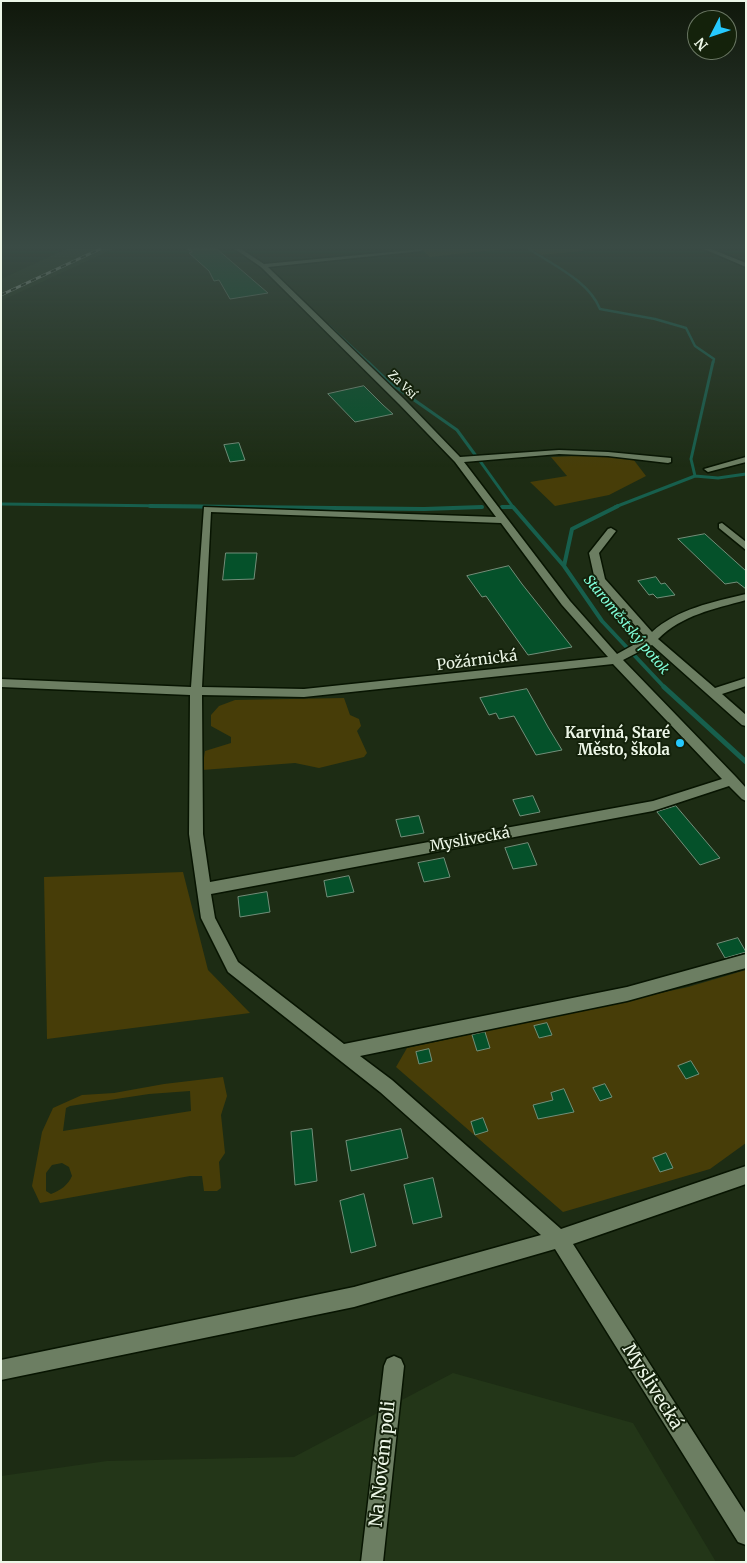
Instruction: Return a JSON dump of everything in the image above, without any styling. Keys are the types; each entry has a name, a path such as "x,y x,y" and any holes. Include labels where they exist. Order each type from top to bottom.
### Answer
{"street":[{"name":"Za Vsí","path":"320,322 458,460 566,603 616,660 746,796"},
{"path":"458,460 559,452 608,454 668,460"},
{"path":"708,469 746,459"},
{"name":"Myslivecká","path":"502,520 207,508 196,691 196,834 208,918 233,967 345,1051 559,1239 746,1534"},
{"path":"722,526 746,548"},
{"path":"611,531 594,554 600,580 652,638 746,722"},
{"name":"Požárnická","path":"1,683 196,691 304,693 616,660 652,638 666,625 694,611 746,597"},
{"path":"714,693 746,682"},
{"name":"Myslivecká","path":"205,888 653,806 732,780"},
{"path":"345,1051 627,994 746,961"},
{"path":"1,1370 354,1297 559,1239 746,1175"},
{"name":"Na Novém poli","path":"372,1562 394,1366"}],"shaded area":[{"path":"604,455 633,459 646,476 609,495 555,506 530,482 567,476 551,457"},
{"path":"344,698 350,715 359,719 361,726 357,731 367,753 364,757 319,768 295,763 202,770 205,751 231,743 231,737 211,726 211,715 219,706 235,700"},
{"path":"183,872 208,970 250,1013 47,1039 44,877"},
{"path":"746,970 746,1143 710,1169 563,1212 396,1067 407,1048 688,987"},
{"path":"223,1077 227,1096 221,1115 225,1153 219,1162 221,1188 217,1191 204,1191 202,1176 190,1176 40,1203 32,1186 42,1132 53,1108 82,1095 114,1093 164,1084","holes":["190,1091 191,1111 63,1131 66,1108 70,1106 149,1094","62,1163 69,1167 72,1176 64,1187 51,1194 46,1191 46,1173 52,1165"]},
{"path":"453,1373 633,1423 716,1562 1,1562 1,1476 107,1461 294,1457"}],"building":[{"path":"364,386 393,414 355,422 328,394"},
{"path":"239,443 245,460 230,462 224,445"},
{"path":"705,534 746,571 746,589 737,582 725,584 678,539"},
{"path":"226,553 257,553 254,579 223,580"},
{"path":"509,566 572,647 528,655 486,596 482,597 467,576"},
{"path":"656,577 661,584 665,583 675,595 657,598 653,594 649,595 638,581"},
{"path":"527,689 562,750 536,755 514,716 499,719 496,713 489,715 480,698"},
{"path":"533,796 540,812 520,816 513,800"},
{"path":"676,806 720,858 700,865 657,812"},
{"path":"419,816 424,833 401,837 396,820"},
{"path":"528,843 537,865 513,869 505,848"},
{"path":"444,858 450,877 424,882 418,863"},
{"path":"349,876 354,892 327,897 324,881"},
{"path":"267,892 270,912 240,917 238,897"},
{"path":"738,938 746,952 725,958 717,944"},
{"path":"547,1023 552,1035 539,1038 534,1026"},
{"path":"485,1032 490,1048 477,1051 472,1035"},
{"path":"429,1049 432,1061 419,1064 416,1052"},
{"path":"691,1061 699,1074 686,1079 678,1066"},
{"path":"605,1084 612,1097 600,1101 593,1088"},
{"path":"564,1089 574,1112 538,1119 533,1105 553,1100 551,1093"},
{"path":"483,1118 488,1131 475,1135 471,1122"},
{"path":"312,1129 317,1181 295,1185 291,1132"},
{"path":"401,1129 408,1158 351,1171 346,1141"},
{"path":"666,1153 673,1168 660,1172 653,1158"},
{"path":"433,1178 442,1217 413,1224 404,1185"},
{"path":"364,1194 376,1246 351,1253 340,1201"}],"waterway":[{"name":"Staroměstský potok","path":"665,322 686,328 695,346 714,359 713,363"},
{"path":"328,325 369,363"},
{"path":"368,362 390,383 457,430 476,456"},
{"name":"Staroměstský potok","path":"695,476 691,459 713,362"},
{"path":"480,461 513,507"},
{"path":"695,476 718,478 746,474"},
{"name":"Staroměstský potok","path":"615,507 695,476"},
{"path":"1,504 256,507"},
{"path":"150,506 424,509 482,507"},
{"name":"Staroměstský potok","path":"564,566 572,529 618,506"},
{"path":"502,507 513,507"},
{"path":"513,507 564,566"},
{"name":"Staroměstský potok","path":"564,566 602,621 664,687"},
{"name":"Staroměstský potok","path":"664,687 746,762"}],"place":[{"name":"Karviná, Staré Město, škola","path":"680,743"}]}
